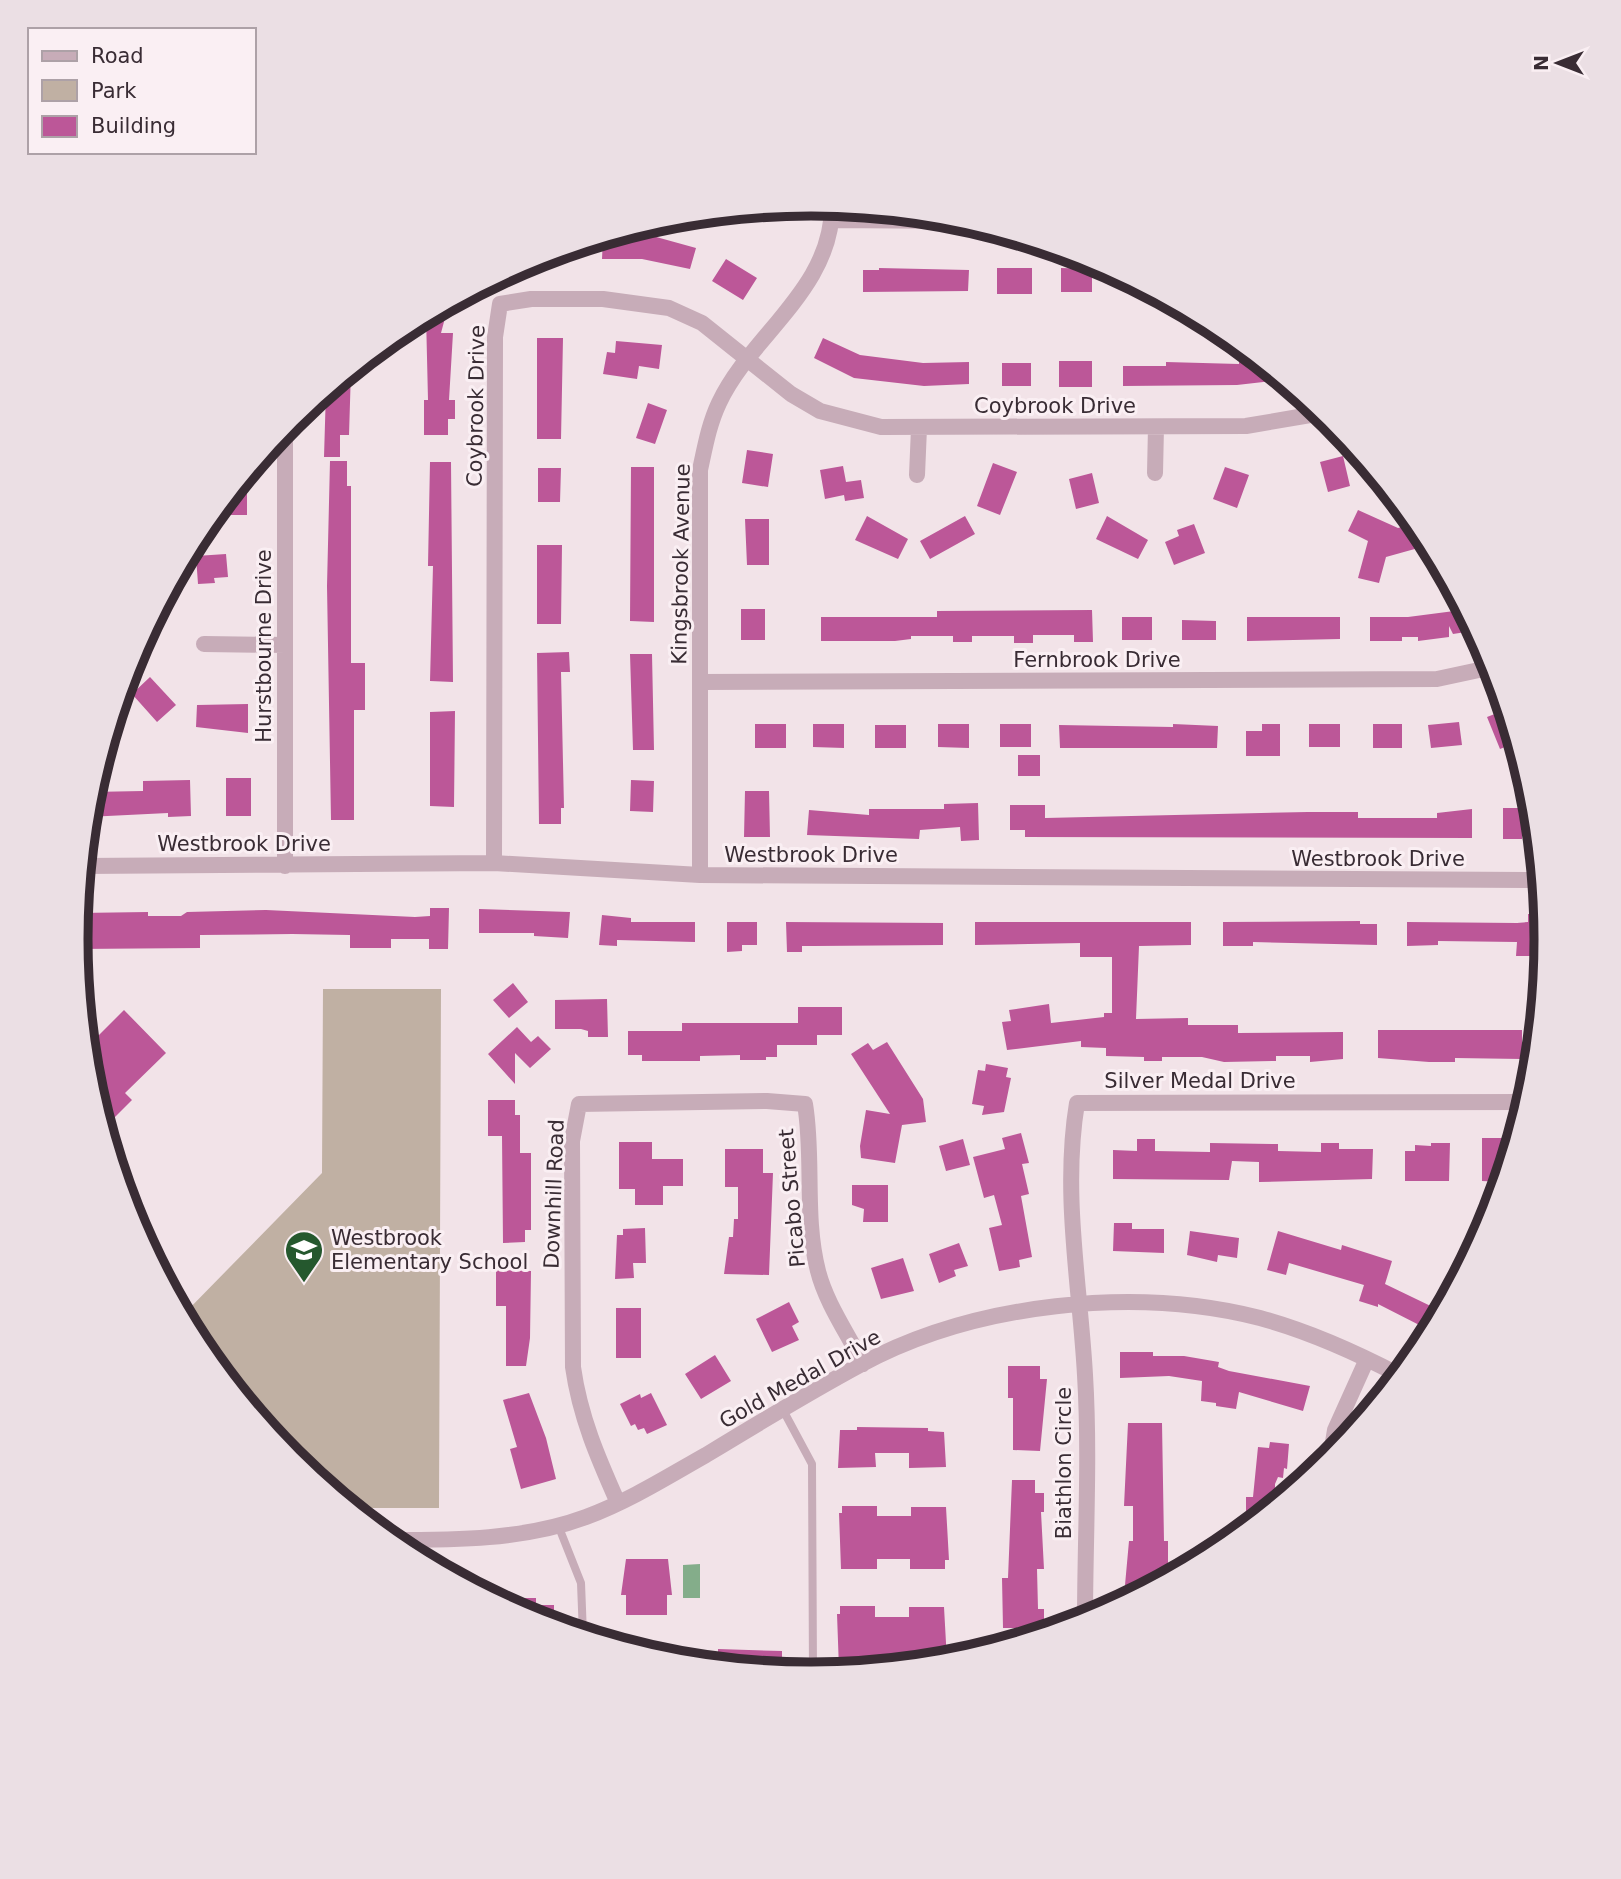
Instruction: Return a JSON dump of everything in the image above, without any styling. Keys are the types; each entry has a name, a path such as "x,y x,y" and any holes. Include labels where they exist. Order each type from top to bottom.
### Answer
{"street":[{"name":"Kingsbrook Avenue","path":"700,876 700,470 708,432 720,402 786,314 818,264 831,217"},
{"name":"Coybrook Drive","path":"495,863 495,337 500,304 531,299 603,299 670,308 702,323 791,394 821,411 881,426 1246,426 1308,415"},
{"path":"1155,473 1156,427"},
{"path":"917,475 919,428"},
{"name":"Hurstbourne Drive","path":"284,444 285,866"},
{"path":"204,644 285,645"},
{"name":"Fernbrook Drive","path":"699,682 1437,680 1481,670"},
{"name":"Westbrook Drive","path":"92,866 495,863 700,876 1531,880"},
{"name":"Downhill Road","path":"618,1503 590,1442 578,1402 573,1367 572,1142 579,1104 753,1101 805,1104"},
{"name":"Silver Medal Drive","path":"1080,1305 1071,1204 1071,1138 1077,1103 1515,1102"},
{"name":"Picabo Street","path":"805,1104 811,1141 812,1229 818,1272 863,1364"},
{"name":"Gold Medal Drive","path":"407,1540 484,1538 558,1525 618,1503 863,1364 951,1329 1006,1315 1080,1305 1147,1303 1202,1307 1260,1318 1316,1337 1391,1371"},
{"name":"Biathlon Circle","path":"1080,1305 1085,1378 1085,1608"},
{"path":"1333,1439 1367,1359"}],"lane":[{"path":"783,1410 812,1464 813,1662"},
{"path":"558,1525 581,1583 583,1625"}],"green space":[{"path":"323,989 441,989 439,1508 364,1508 299,1451 267,1416 237,1380 189,1309 322,1173"}],"shaded area":[{"path":"700,1564 700,1598 683,1598 683,1565"}],"building":[{"path":"648,235 696,248 690,269 642,259 602,259 603,247"},
{"path":"726,259 757,278 743,300 712,281"},
{"path":"997,268 1032,268 1032,294 997,294"},
{"path":"1061,268 1078,269 1092,274 1092,292 1061,292"},
{"path":"863,270 969,270 968,291 863,292"},
{"path":"446,315 441,333 453,333 449,400 455,400 455,419 448,419 448,435 424,435 424,400 428,400 426,327"},
{"path":"537,338 563,338 561,439 537,439"},
{"path":"823,338 860,355 923,363 969,362 969,384 924,386 854,378 814,358"},
{"path":"616,341 662,345 659,369 639,366 637,379 603,374 607,352 615,353"},
{"path":"1239,360 1242,360 1269,381 1237,385 1123,386 1123,366 1166,366 1166,362 1239,364"},
{"path":"1059,361 1092,361 1092,387 1059,387"},
{"path":"1002,363 1031,363 1031,386 1002,386"},
{"path":"351,382 349,435 340,435 340,457 324,457 326,404"},
{"path":"648,403 667,410 655,444 636,438"},
{"path":"747,450 773,454 768,487 742,483"},
{"path":"1343,456 1350,486 1328,492 1320,462"},
{"path":"330,461 347,461 347,486 351,486 351,663 365,663 365,710 354,710 354,820 331,820 327,586"},
{"path":"430,462 451,462 453,682 430,681 433,566 428,566"},
{"path":"993,463 1017,472 1000,515 977,506"},
{"path":"843,466 846,482 861,480 864,498 845,501 844,495 825,499 820,470"},
{"path":"631,467 654,467 654,622 630,621"},
{"path":"1225,467 1249,475 1237,508 1213,499"},
{"path":"538,468 561,468 560,502 538,502"},
{"path":"1092,473 1099,503 1076,509 1069,479"},
{"path":"245,489 247,489 247,515 226,515"},
{"path":"1358,510 1398,528 1404,526 1418,548 1386,557 1379,583 1358,578 1368,541 1348,531"},
{"path":"867,516 908,539 898,559 855,540"},
{"path":"965,516 975,534 930,559 920,541"},
{"path":"1107,516 1148,540 1138,559 1096,539"},
{"path":"745,519 769,519 769,565 747,565"},
{"path":"1194,524 1205,553 1174,565 1165,542 1179,536 1177,530"},
{"path":"537,545 562,545 561,624 537,624"},
{"path":"226,554 228,577 214,578 215,583 198,584 198,556"},
{"path":"741,609 765,609 765,640 741,640"},
{"path":"1092,610 1093,642 1074,642 1074,635 1033,635 1033,643 1014,643 1014,636 972,636 972,642 953,642 953,636 911,636 911,639 895,641 821,641 821,617 937,617 937,611"},
{"path":"1454,611 1464,632 1453,634 1449,626 1449,637 1418,641 1418,637 1402,637 1402,641 1370,641 1370,617 1408,617"},
{"path":"1122,617 1152,617 1152,640 1122,640"},
{"path":"1247,617 1340,617 1340,639 1247,641"},
{"path":"1182,620 1216,621 1216,640 1182,640"},
{"path":"569,652 570,672 561,672 564,808 561,808 561,824 539,824 537,653"},
{"path":"630,654 652,654 654,750 633,750"},
{"path":"150,677 176,705 157,722 132,694"},
{"path":"248,704 248,733 196,727 197,705"},
{"path":"455,711 454,807 430,806 430,712"},
{"path":"1497,713 1507,746 1500,749 1487,717"},
{"path":"1459,722 1462,745 1431,748 1428,725"},
{"path":"755,724 786,724 786,748 755,748"},
{"path":"813,724 844,724 844,748 813,747"},
{"path":"938,724 969,724 969,748 938,747"},
{"path":"1000,724 1031,724 1031,747 1000,747"},
{"path":"1173,724 1218,726 1217,748 1060,748 1059,725 1173,727"},
{"path":"1262,724 1280,724 1280,756 1246,756 1246,731 1262,731"},
{"path":"1309,724 1340,724 1340,747 1309,747"},
{"path":"1373,724 1402,724 1402,748 1373,748"},
{"path":"875,725 906,725 906,748 875,748"},
{"path":"1018,755 1040,755 1040,776 1018,776"},
{"path":"226,778 251,778 251,816 226,816"},
{"path":"190,780 191,816 168,817 168,813 98,816 102,792 143,791 143,781"},
{"path":"631,780 654,781 653,812 630,811"},
{"path":"745,791 769,791 770,837 744,837"},
{"path":"978,803 979,840 961,841 960,827 920,830 919,839 807,835 809,810 869,815 869,809 944,809 944,804"},
{"path":"1010,805 1045,805 1045,818 1358,812 1358,818 1437,818 1437,813 1472,809 1472,838 1025,837 1025,830 1010,830"},
{"path":"1503,808 1521,808 1525,830 1522,830 1522,839 1503,839"},
{"path":"430,908 449,908 448,949 429,949 429,939 391,939 391,948 350,948 350,935 292,934 200,935 200,948 88,949 89,913 148,912 148,916 181,916 187,912 266,910 430,916"},
{"path":"479,909 570,912 568,938 534,936 534,933 479,933"},
{"path":"1528,914 1533,914 1533,956 1516,956 1517,942 1438,941 1438,945 1407,946 1407,922 1528,922"},
{"path":"602,915 631,918 631,922 695,922 695,942 617,940 617,946 599,945"},
{"path":"1360,921 1360,924 1377,924 1377,945 1253,942 1253,946 1223,946 1223,922"},
{"path":"727,922 757,922 757,945 742,945 742,951 727,952"},
{"path":"786,922 943,923 943,945 802,946 802,952 787,952"},
{"path":"975,922 1191,922 1191,945 1139,946 1136,1019 1188,1018 1188,1025 1238,1025 1238,1033 1343,1032 1343,1059 1310,1062 1310,1056 1276,1056 1276,1061 1224,1062 1202,1057 1162,1057 1162,1061 1144,1061 1144,1057 1106,1056 1106,1048 1081,1047 1081,1041 1007,1050 1002,1022 1011,1021 1009,1010 1049,1004 1051,1023 1104,1017 1104,1013 1112,1013 1112,957 1080,957 1080,943 975,945"},
{"path":"513,983 528,1002 509,1018 493,1000"},
{"path":"607,999 608,1037 588,1037 588,1031 581,1029 555,1029 555,1000"},
{"path":"798,1007 842,1007 842,1035 817,1035 817,1045 777,1045 777,1057 766,1057 766,1060 740,1060 740,1055 700,1056 700,1061 642,1061 642,1055 628,1055 628,1031 682,1031 682,1023 798,1023"},
{"path":"124,1010 166,1053 125,1093 132,1100 111,1121 101,1081 95,1039"},
{"path":"517,1027 531,1042 538,1036 551,1049 530,1068 515,1053 515,1084 488,1054"},
{"path":"1378,1030 1522,1030 1522,1059 1455,1058 1455,1062 1429,1062 1378,1058"},
{"path":"887,1042 923,1099 926,1122 902,1125 895,1163 861,1158 860,1146 866,1110 890,1114 851,1054 868,1043 873,1050"},
{"path":"986,1064 1008,1068 1006,1077 1011,1078 1004,1112 982,1115 984,1106 972,1104 978,1070 985,1071"},
{"path":"488,1100 515,1100 515,1115 520,1115 520,1153 531,1153 531,1230 525,1230 525,1242 503,1243 502,1136 488,1136"},
{"path":"1021,1133 1029,1163 1022,1164 1029,1194 1021,1196 1032,1257 1019,1260 1020,1267 999,1271 989,1228 1002,1225 994,1195 984,1198 973,1157 1005,1149 1002,1138"},
{"path":"1482,1138 1506,1138 1491,1181 1482,1181"},
{"path":"963,1139 970,1165 946,1171 939,1146"},
{"path":"1137,1139 1155,1139 1155,1151 1210,1152 1210,1143 1278,1144 1278,1151 1321,1152 1321,1143 1339,1143 1339,1149 1373,1149 1372,1179 1259,1182 1259,1162 1232,1161 1229,1180 1113,1179 1113,1150 1137,1151"},
{"path":"619,1142 652,1142 652,1159 683,1159 683,1186 663,1186 663,1205 635,1205 635,1189 619,1189"},
{"path":"1431,1143 1450,1143 1449,1181 1405,1181 1405,1151 1415,1151 1415,1145 1431,1146"},
{"path":"725,1149 763,1149 763,1173 773,1173 769,1275 724,1274 729,1237 733,1237 734,1219 738,1219 738,1187 725,1187"},
{"path":"852,1185 888,1185 888,1222 863,1222 864,1209 852,1205"},
{"path":"1114,1223 1132,1223 1132,1229 1164,1229 1164,1253 1113,1251"},
{"path":"645,1228 646,1263 633,1263 634,1278 615,1279 617,1235 623,1235 623,1229"},
{"path":"1190,1231 1239,1238 1237,1258 1218,1255 1217,1262 1187,1255"},
{"path":"1278,1231 1341,1250 1342,1245 1392,1261 1385,1284 1433,1307 1421,1326 1378,1304 1378,1307 1359,1301 1364,1285 1289,1263 1286,1275 1267,1270"},
{"path":"959,1243 968,1266 954,1270 956,1276 939,1283 929,1254"},
{"path":"903,1258 914,1291 881,1299 871,1268"},
{"path":"496,1270 531,1271 530,1338 526,1366 506,1366 506,1306 496,1306"},
{"path":"789,1302 799,1322 792,1326 799,1340 772,1352 756,1319"},
{"path":"616,1308 641,1308 641,1358 616,1358"},
{"path":"1120,1352 1153,1352 1153,1356 1184,1356 1219,1362 1218,1367 1229,1371 1310,1386 1303,1411 1239,1392 1236,1409 1216,1406 1216,1403 1201,1401 1202,1381 1169,1376 1120,1378"},
{"path":"715,1355 731,1381 701,1399 685,1374"},
{"path":"1008,1366 1040,1366 1040,1379 1047,1379 1040,1451 1013,1450 1013,1398 1008,1398"},
{"path":"529,1393 546,1438 556,1479 521,1489 510,1449 517,1447 503,1400"},
{"path":"651,1393 667,1425 647,1434 644,1428 638,1430 635,1424 631,1426 620,1404 640,1394 641,1398"},
{"path":"1128,1423 1162,1423 1164,1541 1168,1541 1168,1568 1136,1585 1125,1585 1129,1541 1133,1541 1133,1506 1124,1506"},
{"path":"857,1427 928,1428 928,1431 944,1432 946,1467 909,1468 909,1453 875,1453 876,1467 838,1468 840,1430 857,1430"},
{"path":"1270,1442 1289,1444 1287,1469 1284,1468 1283,1478 1278,1477 1275,1493 1246,1517 1246,1497 1253,1497 1258,1447 1269,1448"},
{"path":"1012,1480 1035,1480 1035,1493 1044,1493 1044,1512 1041,1512 1044,1569 1037,1569 1038,1609 1044,1609 1044,1624 1030,1628 1003,1628 1002,1578 1008,1578"},
{"path":"842,1506 877,1506 877,1516 911,1516 911,1507 946,1507 949,1560 945,1560 945,1569 910,1569 910,1559 877,1559 877,1569 841,1569 839,1513 842,1513"},
{"path":"626,1559 668,1559 672,1595 667,1595 667,1615 626,1615 626,1595 621,1595"},
{"path":"536,1598 536,1605 554,1605 554,1615 534,1607 518,1600"},
{"path":"840,1606 875,1606 875,1617 909,1617 909,1607 944,1607 946,1650 839,1661 837,1614 840,1614"},
{"path":"718,1649 782,1651 782,1661 718,1656"}],"place":[{"name":"Westbrook Elementary School","path":"304,1284"}]}
